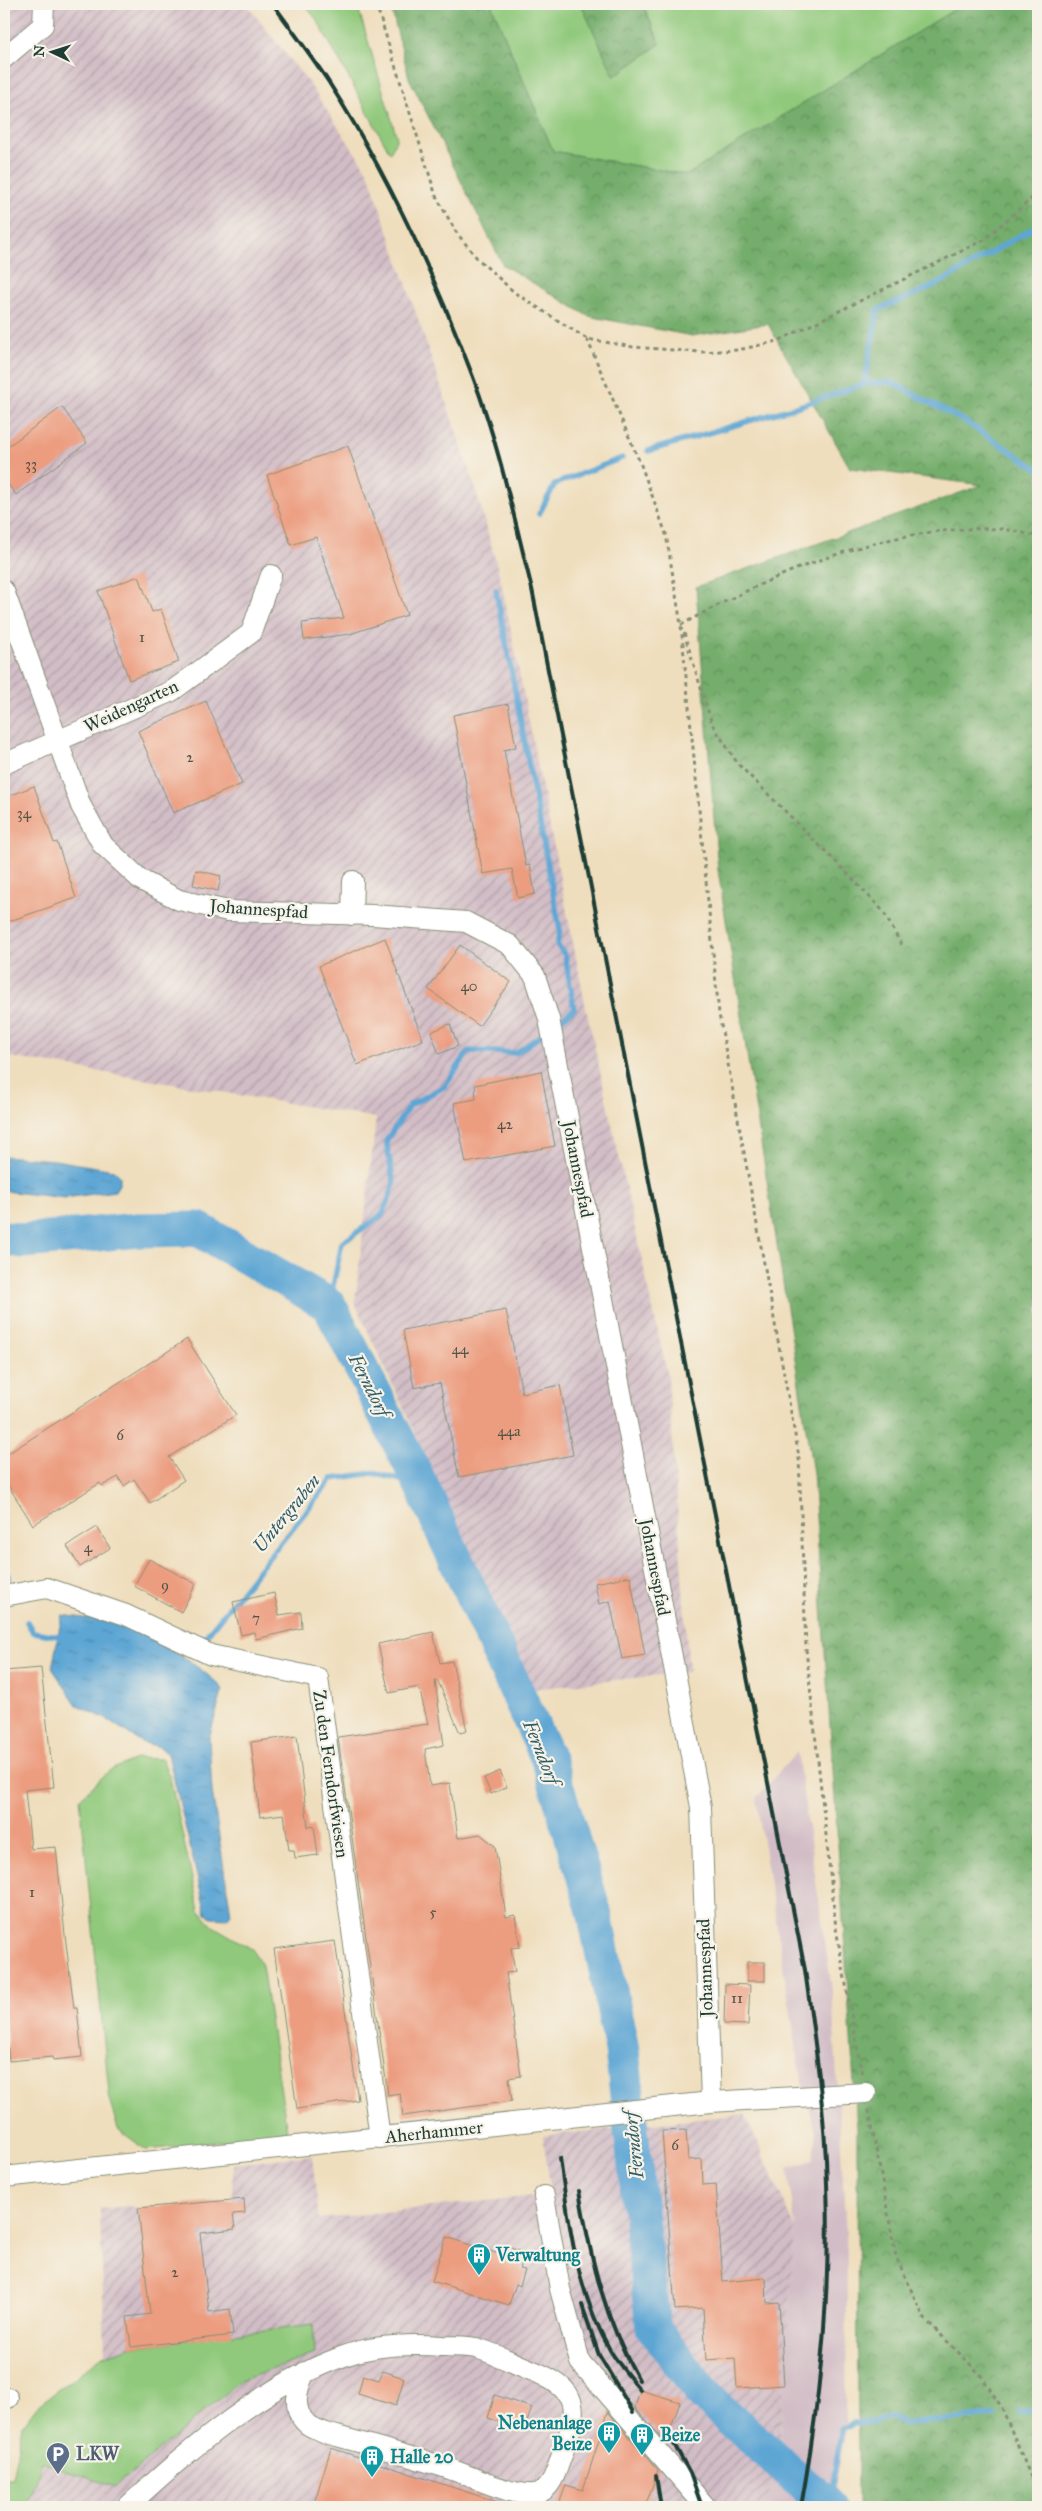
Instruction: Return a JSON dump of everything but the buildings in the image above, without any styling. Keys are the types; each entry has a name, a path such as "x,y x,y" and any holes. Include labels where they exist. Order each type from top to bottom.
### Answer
{"street":[{"path":"4,58 43,25 44,4"},
{"name":"Weidengarten","path":"4,764 172,691 251,633 270,575"},
{"name":"Johannespfad","path":"4,591 81,806 103,845 141,880 179,900 228,911 352,914 466,922 510,945 535,976 549,1018 554,1042 701,1807 711,2102"},
{"path":"352,914 353,881"},
{"name":"Zu den Ferndorfwiesen","path":"4,1596 47,1588 126,1615 211,1655 318,1678 380,2138"},
{"name":"Aherhammer","path":"4,2177 711,2102 866,2093"},
{"path":"544,2196 560,2289 580,2362 580,2372 577,2380 562,2385"},
{"path":"127,2507 160,2477 241,2414 304,2372 348,2354 385,2348 428,2345 476,2348 543,2375 562,2385 574,2404 571,2429 554,2476 540,2492 529,2495 510,2491 433,2464 326,2433 307,2425 297,2407 297,2388 304,2372"},
{"path":"580,2362 706,2507"}],"path":[{"path":"376,4 436,196 456,232 477,258 515,293 587,339 633,347 700,352 738,350 778,341 984,240 1038,193"},
{"path":"587,339 641,465 666,534 681,625 719,1014 799,1457 806,1649 836,1928 896,2257 924,2318 980,2374 1002,2408 1038,2494"},
{"path":"681,625 771,580 869,544 930,531 1002,529 1038,536"},
{"path":"681,625 712,724 738,764 846,872 882,911 903,948"}],"shaded area":[{"path":"4,4 246,4 308,82 368,172 475,487 501,581 586,1008 668,1377 689,1672 533,1689 355,1303 376,1118 4,1056"},
{"path":"797,1752 832,1990 847,2253 846,2429 835,2487 843,2499 836,2507 768,2507 780,2435 795,2227 788,2168 813,2160 816,2131 802,2082 756,1798"},
{"path":"745,2114 795,2227 780,2435 768,2507 4,2507 4,2478 12,2478 22,2426 37,2406 105,2355 100,2209 129,2206 138,2208 232,2200 233,2164 312,2155 319,2219 551,2194 543,2136"}],"green space":[{"path":"304,4 357,4 397,138 390,153 317,20"},
{"path":"390,4 491,4 553,151 687,175 963,4 1038,4 1038,2507 858,2507 857,2128 813,1473 718,870 696,587 982,485 850,468 768,324 692,336 588,316 503,265 409,78"},
{"path":"491,4 581,4 615,76 660,44 643,4 963,4 687,175 553,151"},
{"path":"581,4 643,4 660,44 614,76"},
{"path":"138,1758 162,1759 170,1778 199,1910 213,1926 252,1949 262,1965 287,2132 280,2135 146,2150 118,2129 110,2103 80,1798 109,1771"},
{"path":"313,2324 315,2354 240,2381 115,2487 42,2462 26,2507 4,2507 4,2478 12,2478 22,2426 37,2406 105,2355 131,2347"}],"water":[{"path":"4,1156 55,1160 114,1170 120,1176 120,1183 115,1191 65,1198 4,1191"},
{"path":"62,1615 112,1623 141,1632 184,1658 207,1674 223,1689 209,1738 212,1791 231,1914 227,1919 212,1918 206,1914 168,1754 160,1747 141,1742 110,1721 77,1705 52,1668"}],"waterway":[{"path":"648,451 796,407 864,384 878,310 938,284 1038,225"},
{"path":"864,384 891,382 964,421 1038,469"},
{"path":"539,514 555,484 622,458"},
{"path":"496,590 560,930 557,945 565,955 574,1009 554,1025"},
{"path":"329,1305 342,1243 383,1214 394,1184 386,1141 410,1105 445,1086 469,1051 516,1053 547,1031"},
{"name":"Ferndorf","path":"4,1238 23,1241 139,1230 198,1229 329,1305 421,1485 549,1761 594,1911 622,2050 653,2327 704,2395 829,2507"},
{"name":"Untergraben","path":"205,1637 332,1479 373,1473 421,1485"},
{"path":"4,1568 9,1578"},
{"path":"27,1622 33,1632 58,1636"},
{"path":"1019,2413 1038,2411"},
{"path":"828,2507 842,2429 853,2423 866,2423 889,2417 902,2423 911,2423 995,2416"}],"railway":[{"path":"273,4 321,71 350,116 390,188 426,262 458,338 491,429 532,589 805,1970 822,2103 828,2225 823,2346 814,2427 801,2507"},
{"path":"560,2158 571,2233 589,2304 610,2350 640,2390"},
{"path":"579,2191 600,2288 617,2334 639,2380"},
{"path":"582,2305 599,2355 633,2412"},
{"path":"669,2435 690,2473 702,2507"},
{"path":"656,2476 661,2507"}],"place":[{"name":"Verwaltung","path":"479,2276"},
{"name":"Nebenanlage Beize","path":"609,2454"},
{"name":"Beize","path":"642,2456"},
{"name":"LKW","path":"58,2475"},
{"name":"Halle 20","path":"372,2478"}]}
